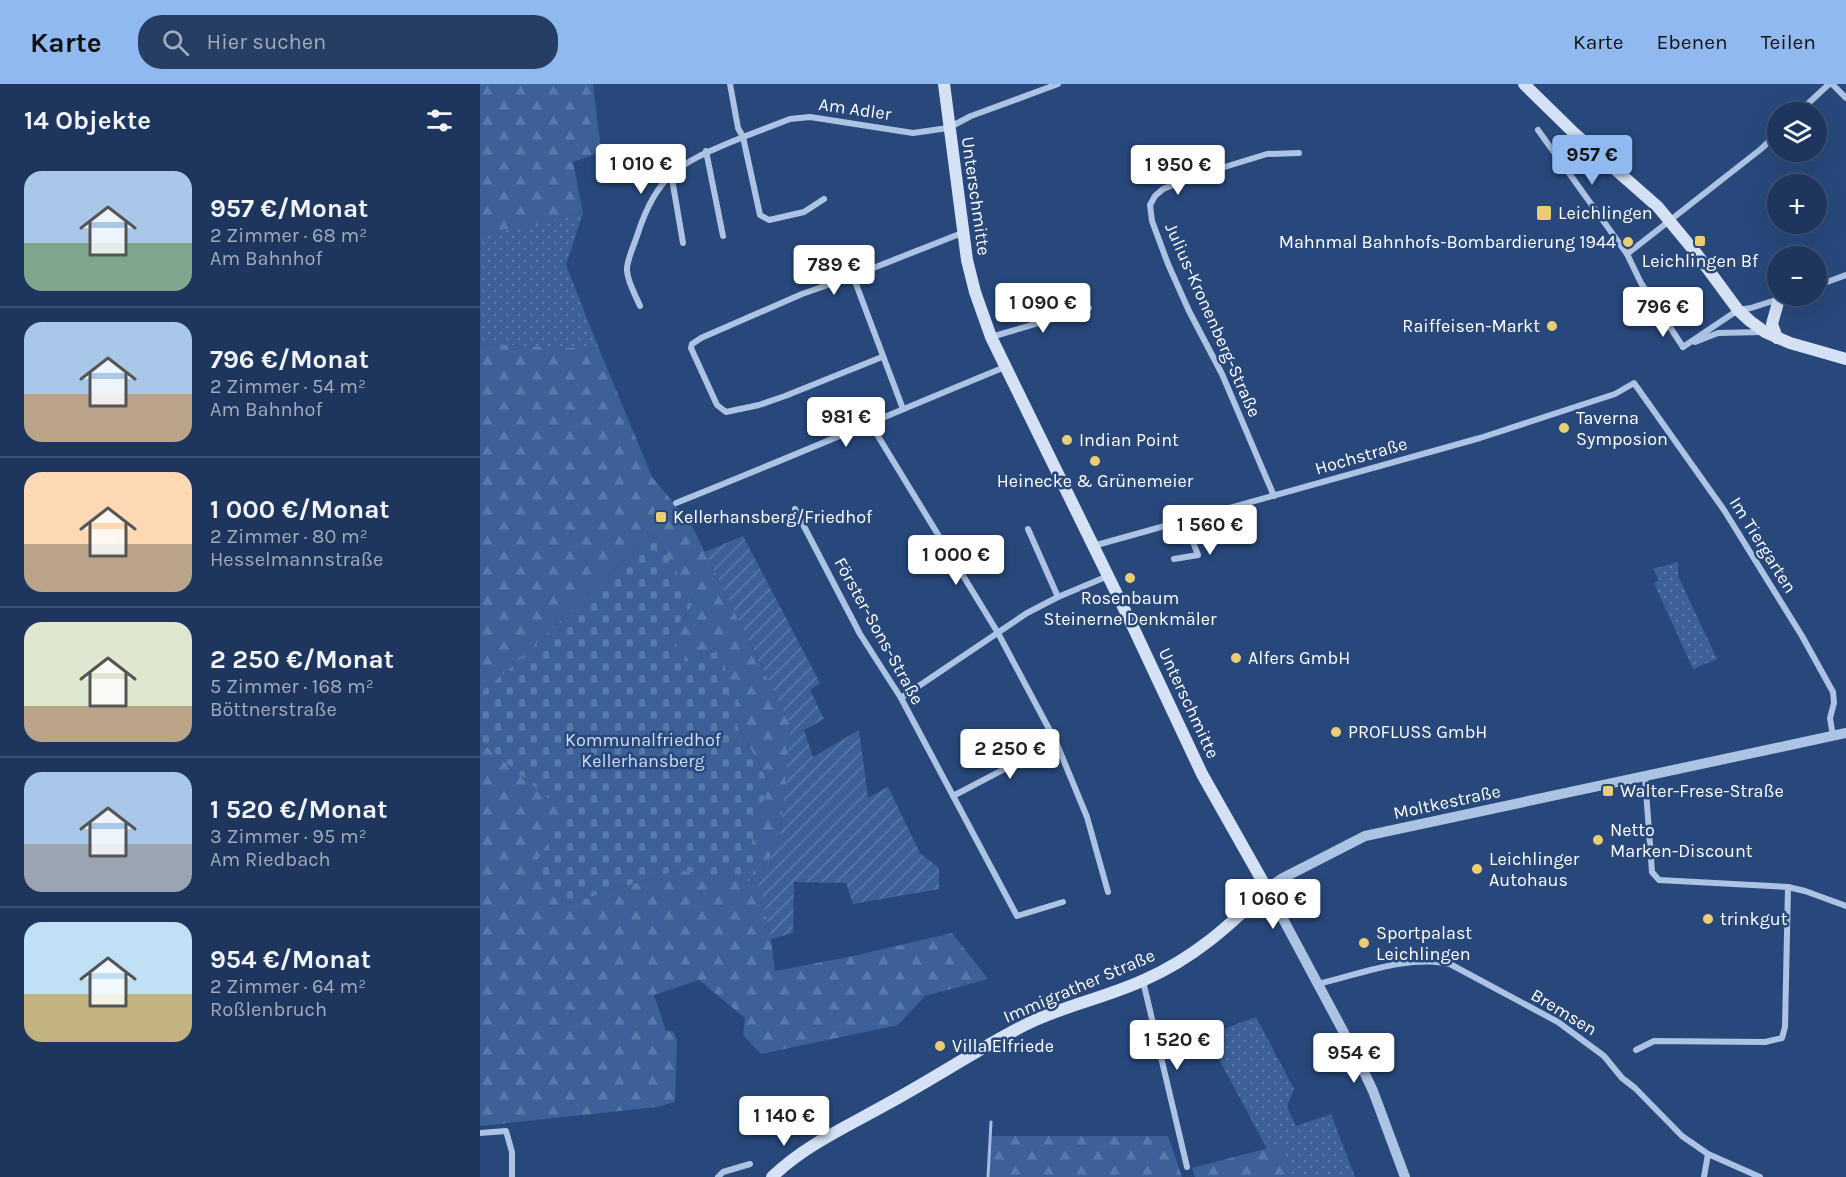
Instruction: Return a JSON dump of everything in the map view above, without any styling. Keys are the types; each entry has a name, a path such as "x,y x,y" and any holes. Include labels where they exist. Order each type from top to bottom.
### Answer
{"main road":[{"name":"Unterschmitte","path":"944,84 962,233 975,292 991,337 1094,546 1202,774 1267,889"},
{"path":"1524,84 1574,133 1658,207 1738,310 1765,332 1777,338 1846,359"},
{"path":"1777,338 1772,324 1780,306"},
{"name":"Immigrather Straße","path":"772,1177 816,1143 1025,1025 1143,981 1194,954 1222,932 1267,889"}],"street":[{"path":"730,84 738,128 744,136 760,215 769,220 804,212 824,199"},
{"name":"Am Adler","path":"671,173 706,152 799,117 913,133 948,128 971,116 1058,84"},
{"path":"1810,102 1831,84 1846,98"},
{"path":"1538,130 1627,255 1641,283 1683,347"},
{"path":"1627,255 1767,143"},
{"path":"706,152 723,236"},
{"name":"Julius-Kronenberg-Straße","path":"1274,496 1222,374 1168,264 1152,221 1150,205 1163,189 1195,176 1267,154 1299,153"},
{"path":"671,173 683,243"},
{"path":"640,306 626,270 643,218 657,190 671,173"},
{"path":"882,357 785,396 759,405 726,412 717,405 691,348 696,342 785,301 962,233"},
{"path":"1827,282 1846,275"},
{"path":"853,276 903,409"},
{"path":"1683,347 1738,310 1751,309 1767,303"},
{"path":"991,337 1089,308"},
{"path":"1683,347 1718,333 1765,332"},
{"path":"676,503 1005,367"},
{"name":"Hochstraße","path":"1094,546 1544,418 1615,394 1634,383"},
{"name":"Im Tiergarten","path":"1634,383 1724,510 1802,636 1833,692 1834,703 1830,718 1833,736"},
{"path":"870,423 998,633 1056,742 1087,817 1108,892"},
{"name":"Förster-Sons-Straße","path":"795,509 871,653 901,698 1017,916 1063,902"},
{"path":"1174,559 1198,555 1185,521"},
{"path":"1028,529 1058,597"},
{"path":"901,698 1027,613 1108,575"},
{"name":"Moltkestraße","path":"1267,889 1343,845 1365,836 1846,733"},
{"path":"953,796 1056,742"},
{"path":"1645,777 1652,872 1662,882 1788,887 1846,906"},
{"path":"1636,1050 1654,1041 1765,1042 1782,1038 1785,1020 1788,887"},
{"path":"1267,889 1364,1070 1405,1177"},
{"name":"Bremsen","path":"1318,984 1415,962 1434,961 1450,964 1558,1022 1604,1056 1682,1136 1708,1154 1760,1177"},
{"path":"1143,981 1187,1167"},
{"path":"480,1133 506,1131 512,1152 512,1177"},
{"path":"1704,1177 1708,1154"},
{"path":"718,1177 723,1172 750,1164"}],"green space":[{"path":"480,84 593,84 601,152 573,162 583,213 480,235"},
{"path":"583,213 566,265 599,349 480,344 480,235"},
{"path":"480,344 599,349 652,477 691,524 791,726 780,835 758,883 771,939 775,971 952,933 988,979 925,996 898,1025 761,1054 743,1035 745,1018 699,980 654,995 666,1031 673,1031 677,1040 675,1102 657,1107 480,1126 480,741 567,813 531,873 567,904 678,870 750,881 759,851 749,850 769,783 737,724 741,705 717,652 685,662 671,634 694,602 654,532 515,664 480,693"},
{"name":"Kommunalfriedhof Kellerhansberg","path":"654,532 694,602 671,634 685,662 718,651 741,706 737,725 769,783 750,849 760,851 750,881 678,870 567,904 530,873 566,813 480,741 480,693 515,664"},
{"path":"743,536 820,683 810,690 824,719 804,730 813,757 859,730 868,798 888,787 920,853 939,868 939,889 853,904 846,883 794,882 793,933 771,939 758,883 780,835 791,726 705,552"},
{"path":"1678,562 1678,576 1717,659 1693,669 1654,583 1659,580 1653,569"},
{"path":"1256,1017 1294,1089 1287,1107 1296,1126 1331,1114 1355,1177 1293,1177 1281,1145 1267,1149 1206,1035"},
{"path":"990,1136 1168,1136 1182,1177 988,1177"},
{"path":"1281,1145 1293,1177 1195,1177 1192,1168"}],"waterway":[{"path":"988,1177 991,1122"}],"place":[{"name":"Leichlingen","path":"1544,213"},
{"name":"Leichlingen Bf","path":"1700,241"},
{"name":"Mahnmal Bahnhofs-Bombardierung 1944","path":"1628,242"},
{"name":"Raiffeisen-Markt","path":"1552,326"},
{"name":"Taverna Symposion","path":"1564,428"},
{"name":"Indian Point","path":"1067,440"},
{"name":"Heinecke & Grünemeier","path":"1095,461"},
{"name":"Kellerhansberg/Friedhof","path":"661,517"},
{"name":"Rosenbaum Steinerne Denkmäler","path":"1130,578"},
{"name":"Alfers GmbH","path":"1236,658"},
{"name":"PROFLUSS GmbH","path":"1336,732"},
{"name":"Walter-Frese-Straße","path":"1608,791"},
{"name":"Netto Marken-Discount","path":"1598,840"},
{"name":"Leichlinger Autohaus","path":"1477,869"},
{"name":"trinkgut","path":"1708,919"},
{"name":"Sportpalast Leichlingen","path":"1364,943"},
{"name":"Villa Elfriede","path":"940,1046"}]}
